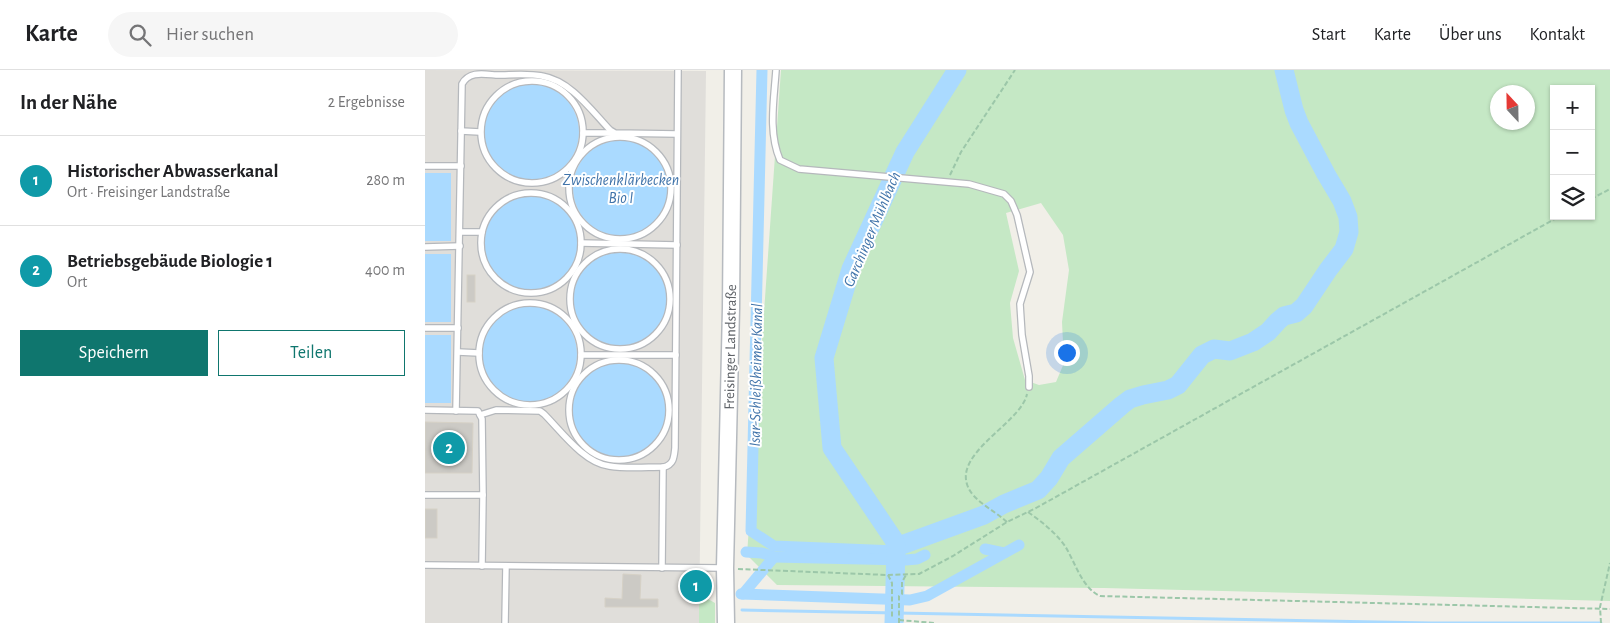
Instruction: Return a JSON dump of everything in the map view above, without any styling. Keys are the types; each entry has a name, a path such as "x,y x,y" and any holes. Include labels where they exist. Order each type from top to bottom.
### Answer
{"main road":[{"name":"Freisinger Landstraße","path":"726,623 731,569 733,70"}],"lane":[{"path":"620,134 588,148 575,161 571,165 557,176 542,182 527,182 510,178 496,168 486,154 480,132 481,120 488,105 499,92 515,84 533,81 550,84 564,93 575,105 581,120 583,133 579,152 575,161 570,177 569,188 580,231 581,243 569,301 573,317 575,326 578,338 581,355 568,407 569,424 576,439 586,453 617,461 633,459 648,452 659,440 672,413 667,394 660,380 647,368 594,343 581,332 575,326 565,317 552,308 530,303 511,306 497,315 486,327 481,339 479,363 483,375 490,386 499,394 509,401 540,411 586,453 599,464 609,466 663,467 669,465 674,457 672,413 676,355 674,300 677,245 674,187 677,134 677,70"},
{"path":"776,70 773,125 775,147 780,160 799,169 969,184 1004,194 1011,201 1017,216 1030,272 1020,304 1029,387"},
{"path":"456,411 462,84 465,79 476,74 541,75 552,78 571,90 610,130 639,141 653,150 663,162 674,187 668,208 660,222 646,233 631,239 621,244 605,251 591,258 554,289 538,294 521,293 505,287 491,276 483,261 480,245 482,232 489,214 501,202 516,195 527,193 549,196 563,204 585,225 599,235 621,244 638,252 652,260 663,272 674,300 667,320 657,334 644,344 627,350 613,360 596,364 557,397 527,408 496,410 480,415"},
{"path":"515,75 515,84"},
{"path":"461,132 480,132"},
{"path":"583,133 677,134"},
{"path":"425,166 461,166"},
{"path":"527,182 527,193"},
{"path":"460,232 482,232"},
{"path":"581,243 677,245"},
{"path":"425,247 460,246"},
{"path":"530,294 530,303"},
{"path":"425,328 458,328"},
{"path":"458,352 479,353"},
{"path":"581,355 676,355"},
{"path":"425,410 478,411 482,419 483,566"},
{"path":"662,568 663,467"},
{"path":"425,495 483,495"},
{"path":"425,565 731,569"},
{"path":"505,623 506,566"}],"path":[{"path":"947,182 961,152 1015,70"},
{"path":"1595,197 1610,188"},
{"path":"731,569 888,575 919,574 1007,522 1553,220"},
{"path":"1007,522 972,494 967,485 967,470 976,454 989,438 1020,408 1026,398 1029,387"},
{"path":"1028,512 1050,528 1064,545 1091,592 1100,596 1610,608"},
{"path":"1601,623 1600,613 1610,563"},
{"path":"888,575 893,583 892,619"},
{"path":"906,575 902,582 902,594 899,596 899,621 934,623"},
{"path":"1606,585 1610,583"}],"shaded area":[{"path":"425,70 706,71 699,623 425,623"}],"green space":[{"path":"781,70 1610,70 1610,601 1104,588 777,585 747,555","holes":["1041,203 1063,235 1069,270 1062,322 1064,363 1056,382 1039,385 1025,380 1013,338 1010,303 1019,271 1006,213"]},
{"path":"699,594 715,603 715,623 699,623"}],"water":[{"name":"Zwischenklärbecken Bio I","path":"531,84 549,87 565,98 576,114 579,132 576,150 565,166 549,177 531,180 513,177 497,166 486,150 483,132 486,114 497,98 513,87"},
{"name":"Zwischenklärbecken Bio I","path":"621,140 639,143 655,154 666,170 669,188 666,206 655,222 639,233 621,236 603,233 587,222 576,206 573,188 576,170 587,154 603,143"},
{"path":"425,173 451,173 451,241 425,241"},
{"name":"Zwischenklärbecken Bio I","path":"530,195 548,198 564,209 575,225 578,243 575,261 564,277 548,288 530,291 512,288 496,277 485,261 482,243 485,225 496,209 512,198"},
{"name":"Zwischenklärbecken Bio I","path":"620,251 638,254 654,265 665,281 668,299 665,317 654,333 638,344 620,347 602,344 586,333 575,317 572,299 575,281 586,265 602,254"},
{"path":"425,254 451,254 451,322 425,322"},
{"path":"529,306 547,309 563,320 574,336 577,354 574,372 563,388 547,399 529,402 511,399 495,388 484,372 481,354 484,336 495,320 511,309"},
{"path":"425,335 451,335 451,403 425,403"},
{"path":"619,362 637,365 653,376 664,392 667,410 664,428 653,444 637,455 619,458 601,455 585,444 574,428 571,410 574,392 585,376 601,365"}],"building":[{"path":"467,275 475,275 475,302 467,302"},
{"path":"425,422 473,423 472,473 425,473"},
{"path":"425,509 437,509 437,538 425,538"},
{"path":"623,574 641,575 640,599 658,599 658,607 605,607 605,598 622,599"}],"waterway":[{"name":"Isar-Schleißheimer Kanal","path":"762,70 751,531 774,546 896,551"},
{"name":"Garchinger Mühlbach","path":"894,623 896,547 894,540 832,448 824,358 851,269 905,152 957,70"},
{"path":"896,547 984,515 1004,504 1038,490 1049,478 1061,458 1130,399 1168,390 1178,385 1202,355 1214,349 1230,351 1253,342 1268,332 1284,316 1296,313 1304,306 1344,249 1349,232 1348,217 1342,201 1299,123 1284,70"},
{"path":"741,594 910,600 927,596 1019,545"},
{"path":"985,549 1004,553"},
{"path":"746,552 762,553 774,557 906,560 917,559 925,555"},
{"path":"743,594 774,557"},
{"path":"896,568 906,560"},
{"path":"895,591 902,600"},
{"path":"742,610 1431,623 1601,623"}],"place":[{"name":"Betriebsgebäude Biologie 1","path":"449,448"},
{"name":"Historischer Abwasserkanal","path":"696,586"}]}
